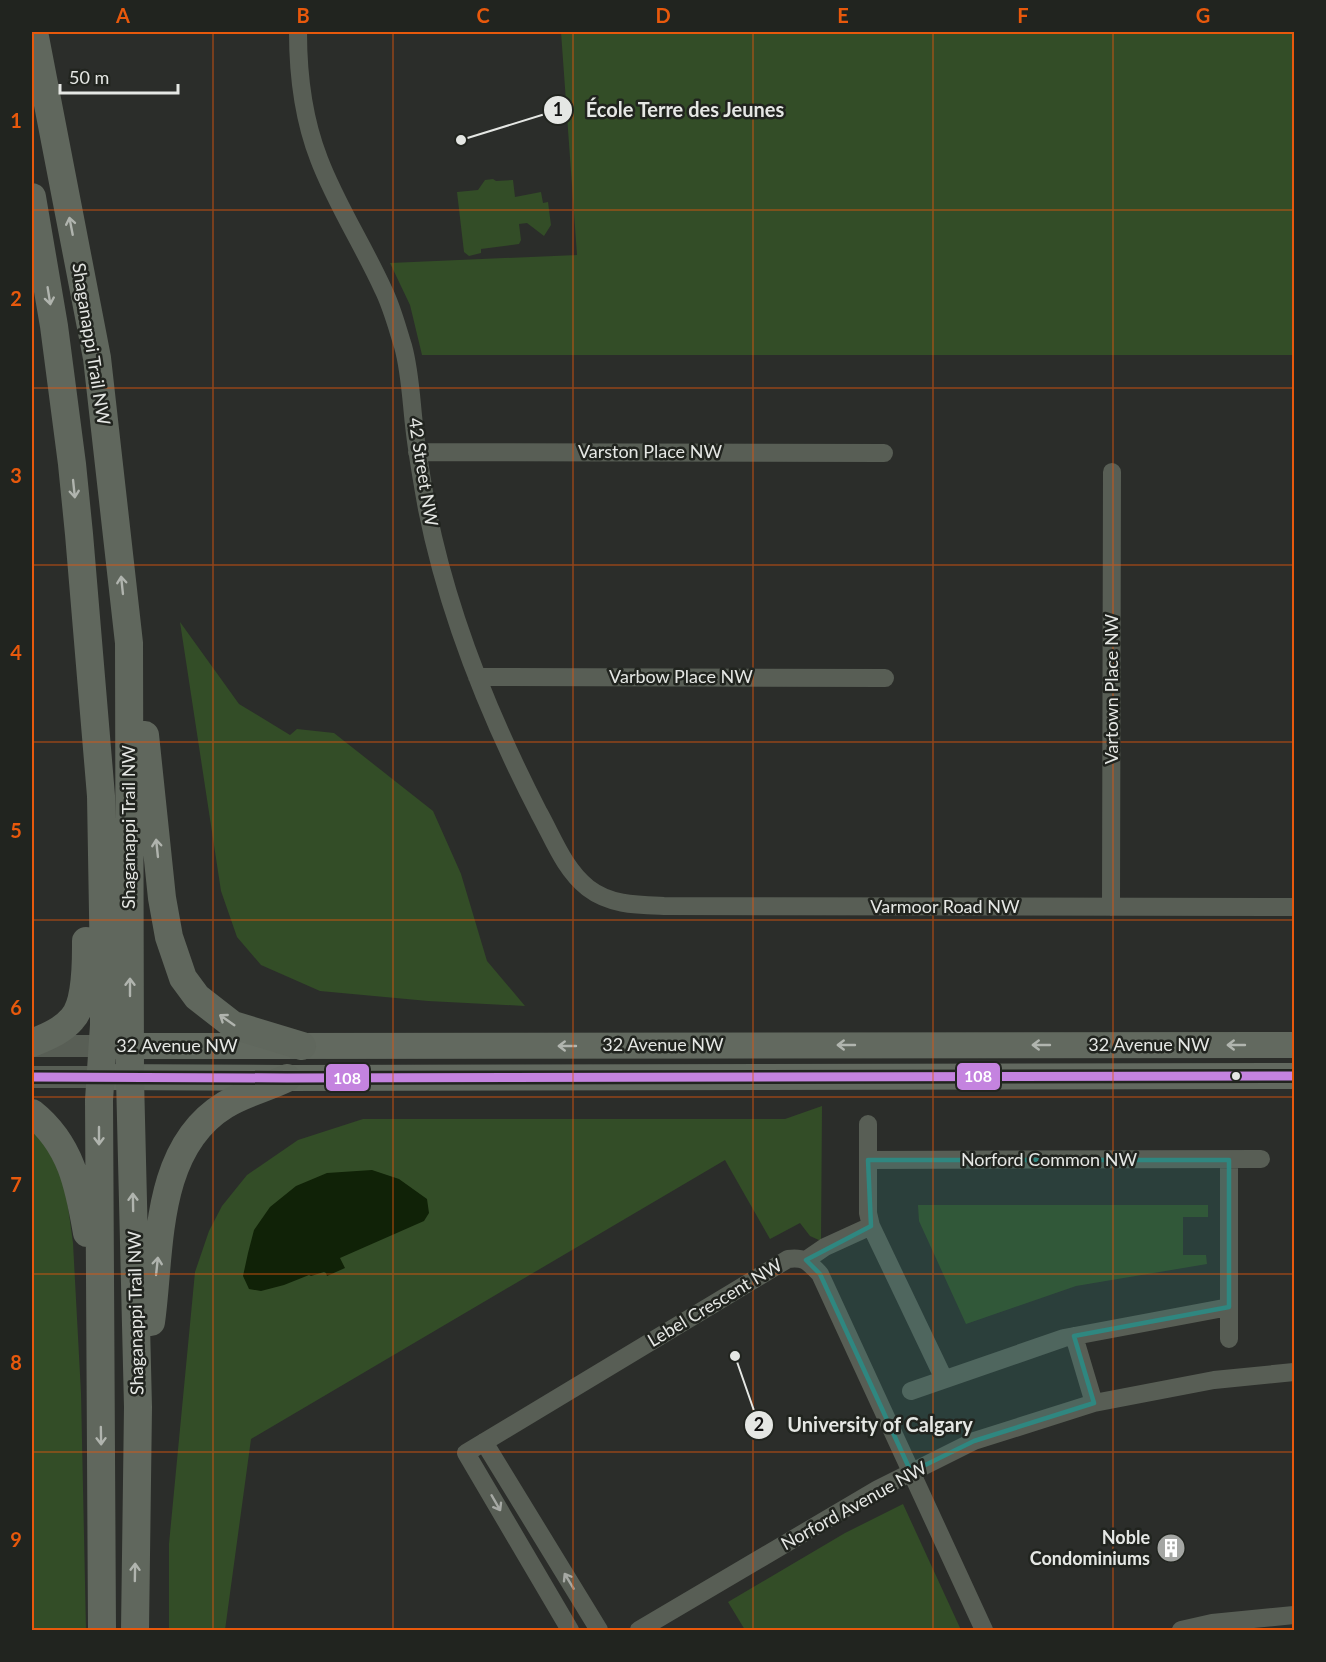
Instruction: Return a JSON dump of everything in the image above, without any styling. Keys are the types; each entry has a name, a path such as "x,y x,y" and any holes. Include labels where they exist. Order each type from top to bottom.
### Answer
{"main road":[{"name":"Shaganappi Trail NW","path":"34,32 97,358 129,643 116,1046 100,1077 99,1100 102,1630"},
{"name":"Shaganappi Trail NW","path":"32,197 54,326 80,546 101,795 104,971 116,1046 130,1078 138,1407 135,1630"},
{"path":"129,643 137,660 162,898 169,937 183,978 196,997 233,1025 302,1046"},
{"path":"32,1045 59,1030 73,1018 80,1006 86,962 81,727 92,701"},
{"name":"32 Avenue NW","path":"116,1046 1294,1045"},
{"name":"32 Avenue NW","path":"100,1077 1294,1076"},
{"path":"138,1407 152,1316 161,1221 166,1194 186,1145 199,1127 224,1106 287,1078"},
{"path":"32,1113 61,1144 82,1202 87,1239 92,1347 100,1377"}],"street":[{"name":"42 Street NW","path":"298,32 297,52 302,95 313,142 328,181 384,291 404,349 427,510 456,622 490,712 526,788 564,861 577,878 597,894"},
{"name":"Varston Place NW","path":"417,452 884,453"},
{"name":"Vartown Place NW","path":"1111,907 1112,472"},
{"name":"Varbow Place NW","path":"477,677 885,678"},
{"name":"Varmoor Road NW","path":"597,894 618,903 664,906 1294,907"},
{"name":"32 Avenue NW","path":"32,1045 116,1046"},
{"name":"32 Avenue NW","path":"32,1077 100,1077"},
{"path":"868,1124 868,1214 871,1226 944,1379"},
{"path":"1229,1160 1229,1339"},
{"name":"Norford Common NW","path":"868,1161 1261,1160"},
{"path":"806,1260 825,1247 871,1226"},
{"name":"Lebel Crescent NW","path":"570,1630 466,1453 788,1259 800,1257 820,1274 984,1630"},
{"path":"911,1391 1074,1336 1229,1306"},
{"path":"1074,1336 1094,1402"},
{"name":"Norford Avenue NW","path":"639,1630 878,1489 974,1441 1094,1402 1214,1380 1294,1372"},
{"path":"484,1442 599,1630"},
{"path":"1181,1630 1212,1623 1294,1615"}],"highlighted area":[{"path":"868,1160 1229,1160 1229,1307 1074,1336 1094,1403 974,1441 911,1472 820,1274 806,1260 871,1226"}],"shaded area":[{"path":"561,32 1294,32 1294,355 422,355 410,305 390,263 577,255"},
{"path":"485,180 496,181 513,180 515,197 541,192 543,203 548,202 551,225 544,236 527,223 519,224 521,240 519,244 481,249 481,253 469,256 464,252 457,192 478,190"},
{"path":"180,622 239,704 290,735 297,729 334,733 433,811 461,874 487,961 525,1006 428,1001 320,991 261,965 237,937 221,891"},
{"path":"822,1106 821,1241 810,1236 800,1223 770,1239 725,1160 251,1439 225,1630 169,1630 169,1544 195,1272 209,1231 222,1206 247,1175 298,1140 363,1119 785,1119"},
{"path":"32,1129 45,1142 65,1185 73,1243 81,1393 86,1630 32,1630"},
{"path":"372,1170 399,1179 427,1199 429,1213 424,1221 340,1258 345,1268 327,1276 324,1272 261,1291 249,1289 243,1276 248,1253 254,1230 270,1207 296,1186 327,1173"},
{"path":"918,1205 1208,1205 1208,1217 1183,1217 1183,1255 1206,1255 1207,1264 1076,1286 966,1324 919,1221"},
{"path":"903,1504 961,1630 745,1630 728,1602 845,1533"}],"transit line":[{"name":"108","path":"32,1077 1294,1076"}],"place":[{"name":"École Terre des Jeunes","path":"461,140"},
{"name":"University of Calgary","path":"735,1356"},
{"name":"Noble Condominiums","path":"1171,1548"}]}
